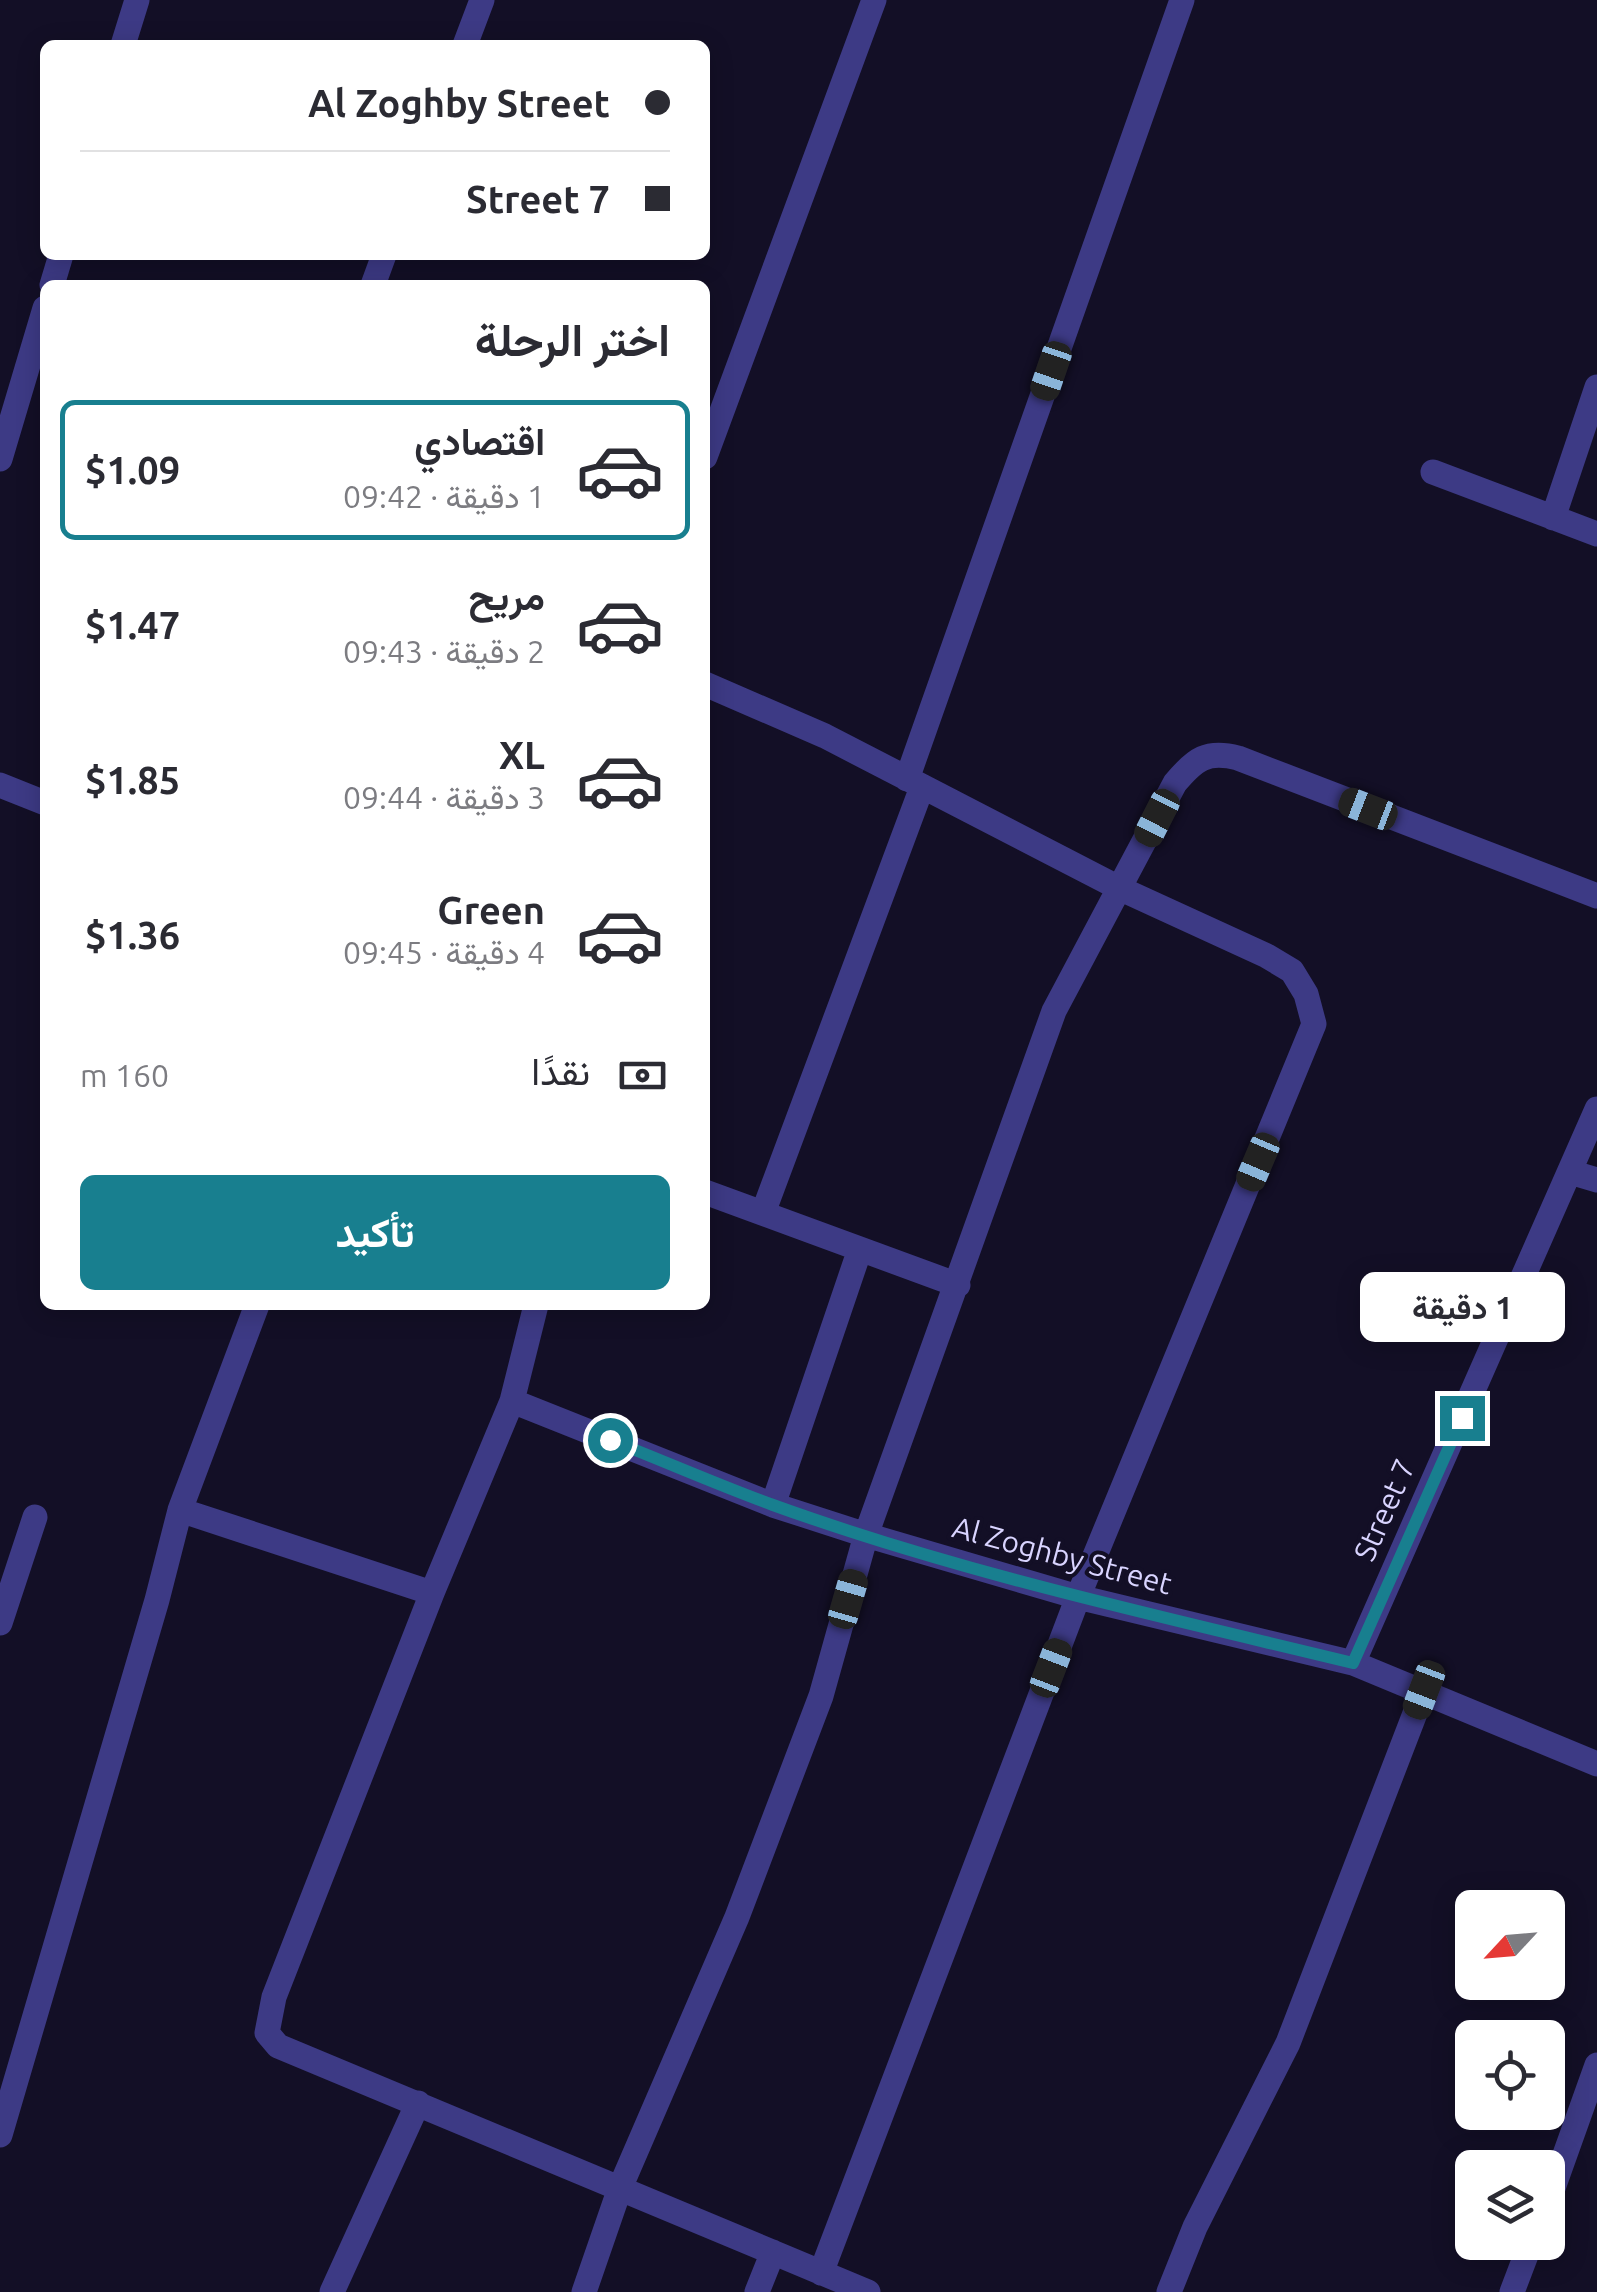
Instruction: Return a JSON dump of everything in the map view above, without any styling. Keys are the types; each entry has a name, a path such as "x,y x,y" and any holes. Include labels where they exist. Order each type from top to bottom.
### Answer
{"street":[{"path":"124,40 136,0"},
{"path":"467,40 482,0"},
{"path":"710,444 874,0"},
{"path":"762,1213 915,783 1182,0"},
{"path":"0,459 40,325"},
{"path":"1553,518 1597,387"},
{"path":"1433,472 1597,534"},
{"path":"710,686 825,736 1121,889 1267,956 1292,970 1306,994 1314,1024 1078,1597 821,2272"},
{"path":"584,2292 620,2188 737,1918 821,1696 866,1535 1054,1011 1175,783 1190,764 1218,753 1594,887"},
{"path":"0,785 40,801"},
{"name":"Street 7","path":"1353,1663 1597,1109"},
{"path":"1570,1172 1597,1180"},
{"path":"710,1194 958,1285"},
{"path":"773,1505 860,1249"},
{"path":"0,2135 180,1510 255,1310"},
{"path":"535,1310 512,1401 432,1593 266,2025 267,2033 278,2046 868,2292"},
{"name":"Al Zoghby Street","path":"512,1401 773,1505 866,1535 1078,1597 1353,1663 1597,1764"},
{"path":"180,1510 432,1593"},
{"path":"0,1623 35,1517"},
{"path":"1169,2292 1196,2228 1288,2043 1424,1690"},
{"path":"1565,2154 1597,2065"},
{"path":"332,2292 418,2103"},
{"path":"756,2292 772,2252"},
{"path":"1512,2292 1524,2260"}],"route":[{"path":"610,1440 773,1505 866,1535 1078,1597 1353,1663 1462,1418"}]}
